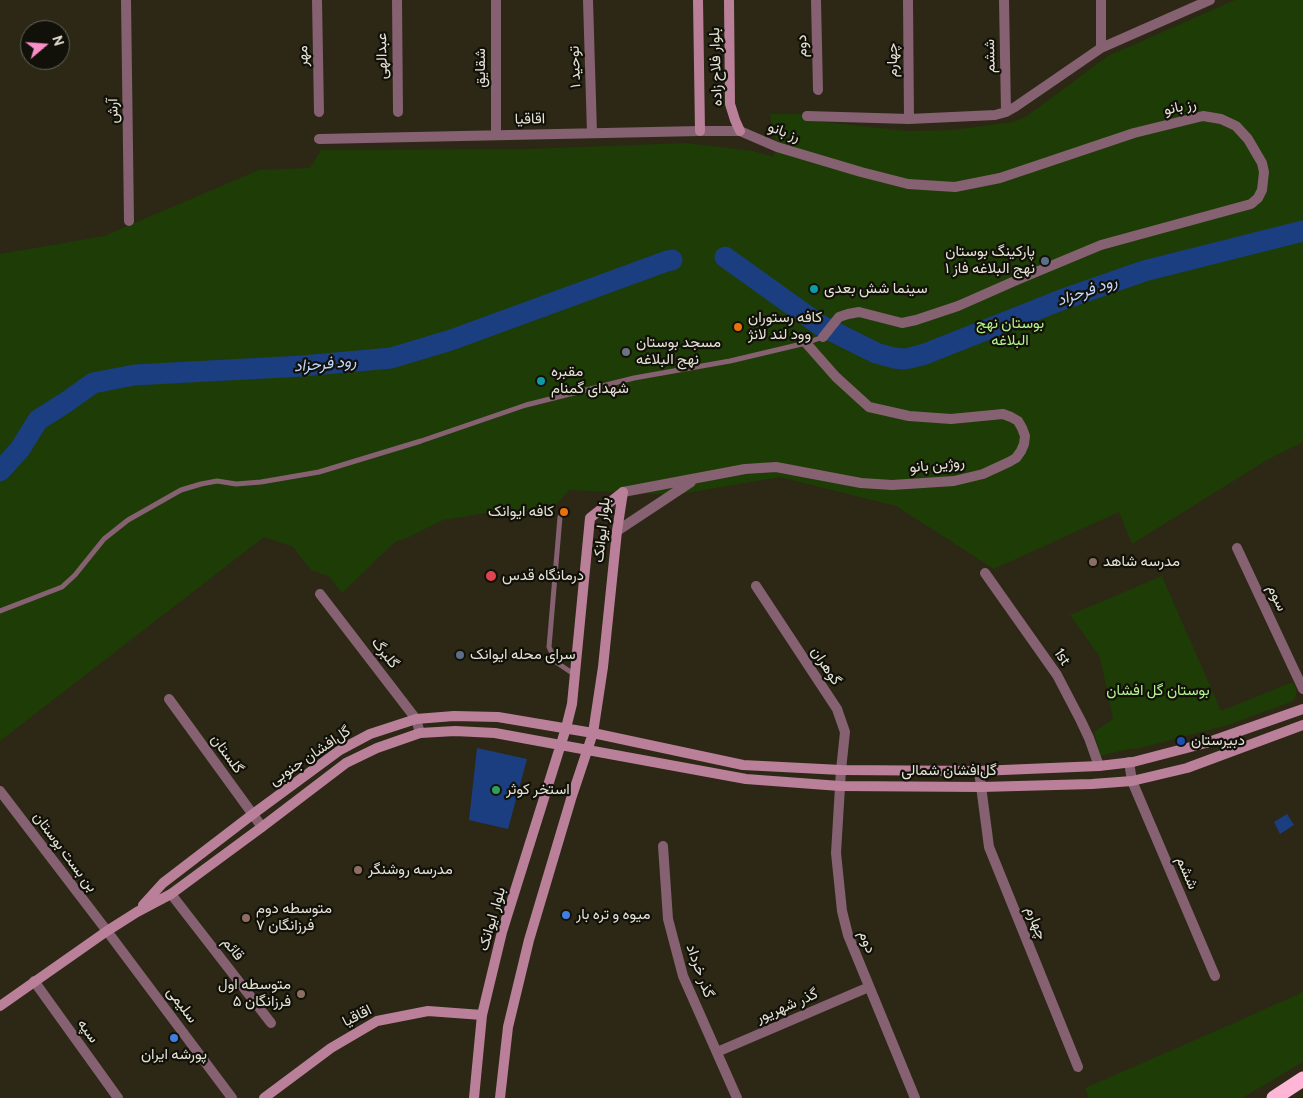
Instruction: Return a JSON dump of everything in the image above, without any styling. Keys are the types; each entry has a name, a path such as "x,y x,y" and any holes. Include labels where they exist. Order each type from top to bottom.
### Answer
{"highway":[{"path":"1274,1098 1303,1079"}],"main road":[{"name":"بلوار فلاح زاده","path":"698,0 700,130"},
{"name":"بلوار فلاح زاده","path":"729,0 730,104 740,131"},
{"name":"بلوار ایوانک","path":"500,1098 508,1027 524,959 593,733 603,668 617,531 624,492"},
{"name":"بلوار ایوانک","path":"474,1098 482,1015 502,932 572,704 590,518 624,492"},
{"name":"گل‌افشان شمالی","path":"566,728 743,765 841,770 979,771 1099,766 1129,762 1206,743 1303,709"},
{"name":"گل‌افشان جنوبی","path":"137,912 163,883 253,814 340,750 370,734 416,719 454,716 498,717 566,728"},
{"name":"گل‌افشان شمالی","path":"588,750 746,779 840,786 981,787 1092,784 1132,781 1187,768 1303,725"},
{"name":"گل‌افشان جنوبی","path":"0,1006 107,931 171,894 346,763 377,748 420,733 455,731 495,733 588,750"},
{"name":"اقاقیا","path":"264,1098 331,1048 377,1021 428,1011 482,1015"}],"street":[{"name":"آرش","path":"126,0 129,221"},
{"name":"مهر","path":"317,0 319,112"},
{"name":"عبدالهی","path":"397,0 398,112"},
{"name":"شقایق","path":"496,0 496,135"},
{"name":"توحید ۱","path":"588,0 592,133"},
{"name":"دوم","path":"816,0 818,90"},
{"name":"چهارم","path":"908,0 909,119"},
{"name":"ششم","path":"1004,0 1006,112"},
{"path":"1101,0 1101,48"},
{"path":"807,116 909,119 995,115 1006,112 1101,48 1207,1"},
{"name":"رز بانو","path":"740,131 777,147 861,172 908,184 956,187 1000,178 1134,133 1204,116 1221,119 1236,126 1248,138 1262,163 1264,172 1262,190 1252,204 1101,245 958,306 916,320 902,322 859,312 848,314 837,319 823,336"},
{"name":"اقاقیا","path":"319,139 700,130 740,131"},
{"name":"روژین بانو","path":"696,478 745,469 776,467 861,483 892,485 954,481 983,474 1016,458 1021,451 1025,436 1022,428 1018,421 1003,414 951,419 909,416 868,407 836,377 806,343"},
{"path":"624,492 696,478"},
{"path":"617,531 696,478"},
{"name":"سوم","path":"1237,548 1303,689"},
{"name":"1st","path":"986,573 1056,675 1082,721 1099,766"},
{"name":"گوهران","path":"756,586 837,709 845,732 840,786"},
{"name":"گلبرگ","path":"320,594 416,719 420,733"},
{"name":"گلستان","path":"169,698 262,827"},
{"name":"ششم","path":"1129,762 1132,781 1215,976"},
{"name":"چهارم","path":"979,771 989,847 1078,1067"},
{"name":"دوم","path":"840,786 836,853 842,911 848,935 915,1098"},
{"name":"بن بست بوستان","path":"0,791 107,931"},
{"name":"گذر خرداد","path":"663,846 668,919 683,976 737,1098"},
{"name":"قائم","path":"171,894 272,1023"},
{"name":"سلیمی","path":"107,931 232,1098"},
{"name":"سپه","path":"34,981 118,1098"},
{"name":"گذر شهریور","path":"717,1052 869,986"}],"lane":[{"path":"0,611 62,587 75,575 104,539 128,520 181,490 217,481 236,484 261,482 319,472 421,441 526,405 634,378 730,361 806,343 823,336"},
{"path":"560,517 549,647 556,662 575,676"}],"green space":[{"name":"بوستان نهج البلاغه","path":"1235,0 1303,0 1303,442 1267,460 1132,544 1119,512 994,569 896,506 780,477 675,495 569,490 548,514 511,509 443,520 395,542 342,593 330,577 311,570 293,547 264,537 0,741 0,254 104,236 259,170 310,168 321,150 529,149 686,143 753,151 773,157 777,147 770,114 801,114 804,120 907,131 952,130 1014,122 1027,116 1108,56"},
{"name":"بوستان گل افشان","path":"1162,576 1221,711 1293,682 1296,696 1293,701 1228,725 1140,748 1100,756 1094,732 1113,719 1100,657 1070,615"},
{"path":"1303,992 1303,1062 1242,1098 1089,1098 1085,1088"}],"water":[{"name":"استخر کوثر","path":"477,748 527,759 508,829 469,820"},
{"path":"1287,814 1294,825 1280,834 1274,822"}],"waterway":[{"name":"رود فرحزاد","path":"725,257 820,325 876,353 904,359 925,354 1061,300 1144,271 1303,231"},
{"name":"رود فرحزاد","path":"0,471 20,449 38,420 93,383 134,375 302,366 391,358 451,340 672,260"}],"place":[{"name":"پارکینگ بوستان نهج البلاغه فاز ۱","path":"1045,261"},
{"name":"سینما شش بعدی","path":"814,289"},
{"name":"کافه رستوران وود لند لانژ","path":"738,327"},
{"name":"مسجد بوستان نهج البلاغه","path":"626,352"},
{"name":"مقبره شهدای گمنام","path":"541,381"},
{"name":"کافه ایوانک","path":"564,512"},
{"name":"مدرسه شاهد","path":"1093,562"},
{"name":"درمانگاه قدس","path":"491,576"},
{"name":"سرای محله ایوانک","path":"460,655"},
{"name":"دبیرستان","path":"1181,741"},
{"name":"استخر کوثر","path":"496,790"},
{"name":"مدرسه روشنگر","path":"358,870"},
{"name":"میوه و تره بار","path":"566,915"},
{"name":"متوسطه دوم فرزانگان ۷","path":"246,918"},
{"name":"متوسطه اول فرزانگان ۵","path":"301,994"},
{"name":"پورشه ایران","path":"174,1038"}]}
